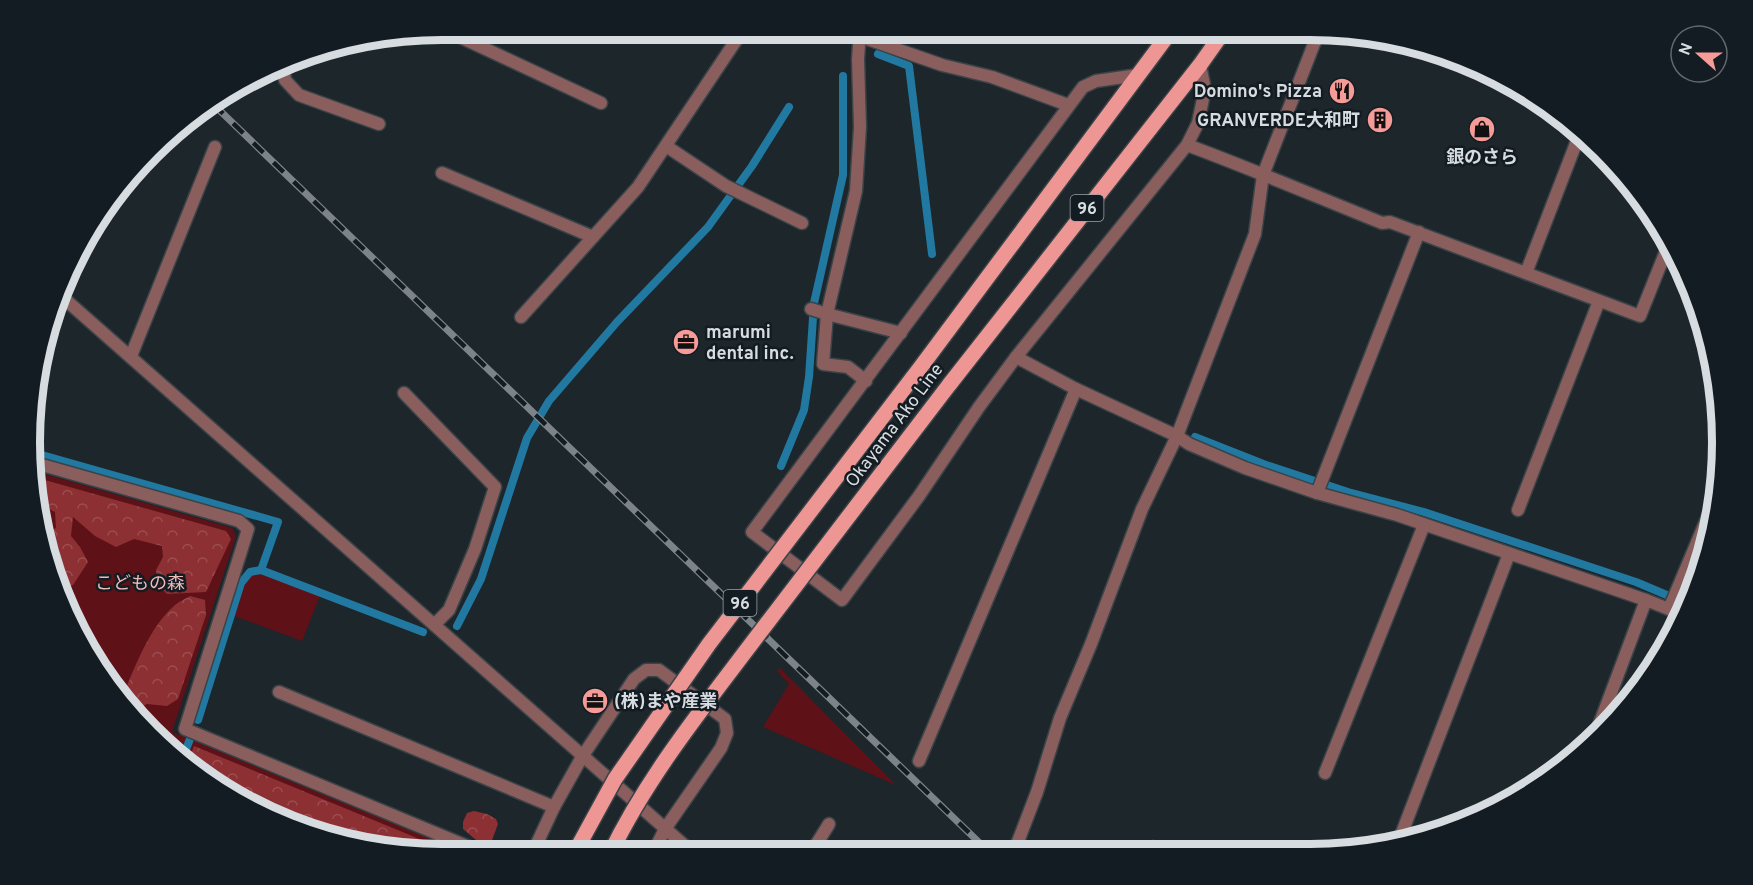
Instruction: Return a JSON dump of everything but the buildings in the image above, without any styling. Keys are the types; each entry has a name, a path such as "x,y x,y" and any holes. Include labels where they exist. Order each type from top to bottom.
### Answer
{"main road":[{"name":"Okayama Ako Line","path":"579,844 615,779 709,644 923,364 1165,40"},
{"name":"Okayama Ako Line","path":"616,844 641,798 734,667 949,385 1218,40"}],"street":[{"path":"464,40 601,103"},
{"path":"521,317 638,188 736,40"},
{"path":"856,40 861,127 856,191 818,311 823,364 848,367 866,381"},
{"path":"877,40 942,65 992,77 1068,105"},
{"path":"1017,844 1037,792 1060,718 1091,644 1142,509 1176,436 1255,234 1263,175 1315,40"},
{"path":"1138,75 1096,81 1083,87 752,532 842,600 919,496 978,407 1187,145 1198,123 1205,89 1200,65"},
{"path":"284,73 285,80 299,95 380,124"},
{"path":"1526,273 1577,140"},
{"path":"1187,145 1382,223 1390,222 1419,232 1640,316 1665,254"},
{"path":"666,146 734,189 801,223"},
{"path":"131,356 214,147"},
{"path":"442,174 593,237"},
{"path":"1319,486 1419,232"},
{"path":"67,301 682,844"},
{"path":"1518,510 1599,301"},
{"path":"818,311 901,333"},
{"path":"1016,357 1076,389 1245,468 1319,486 1509,554 1646,600 1673,601 1677,606"},
{"path":"919,761 1076,389"},
{"path":"404,393 495,487 475,549 449,610 435,624"},
{"path":"41,464 239,521 248,529 185,729 462,844"},
{"path":"1325,773 1424,525"},
{"path":"1673,601 1704,527"},
{"path":"1401,834 1509,554"},
{"path":"1600,721 1646,600"},
{"path":"537,844 582,757 634,679 646,670 659,670 724,719 727,733 721,748 665,829 658,844"},
{"path":"279,692 554,807"},
{"path":"817,844 829,824"}],"green space":[{"name":"こどもの森","path":"41,473 232,528 236,536 172,732 443,844 416,844 364,837 313,823 241,791 177,745 140,708 108,666 82,620 54,547"},
{"path":"42,479 226,531 231,539 206,592 167,594 158,585 156,570 163,557 162,546 134,539 116,547 95,536 73,517 71,536 88,562 73,585 68,587 50,531 56,528 55,512 46,507"},
{"path":"258,573 320,596 302,641 234,616 243,584 252,574"},
{"path":"190,596 205,600 206,615 178,699 167,706 147,704 140,707 126,689 150,636 165,615"},
{"path":"780,668 896,785 763,727 789,684 777,671"},
{"path":"194,746 432,844 364,837 313,823 241,791 190,755"},
{"path":"474,811 496,819 498,824 491,843 481,844 463,829 467,813"}],"waterway":[{"path":"878,54 909,66 932,254"},
{"path":"781,466 804,410 809,377 814,303 843,175 843,76"},
{"path":"457,626 481,579 527,438 549,401 617,322 708,227 752,166 789,107"},
{"path":"1195,437 1266,465 1348,492 1424,512 1636,582 1680,601"},
{"path":"40,455 278,522 261,570 423,632"},
{"path":"198,720 241,583 250,572 261,570"},
{"path":"185,751 190,739"}],"railway":[{"path":"218,109 981,844"}],"place":[{"name":"Domino's Pizza","path":"1342,91"},
{"name":"GRANVERDE大和町","path":"1380,120"},
{"name":"銀のさら","path":"1482,129"},
{"name":"marumi dental inc.","path":"686,342"},
{"name":"(株)まや産業","path":"595,701"}]}
